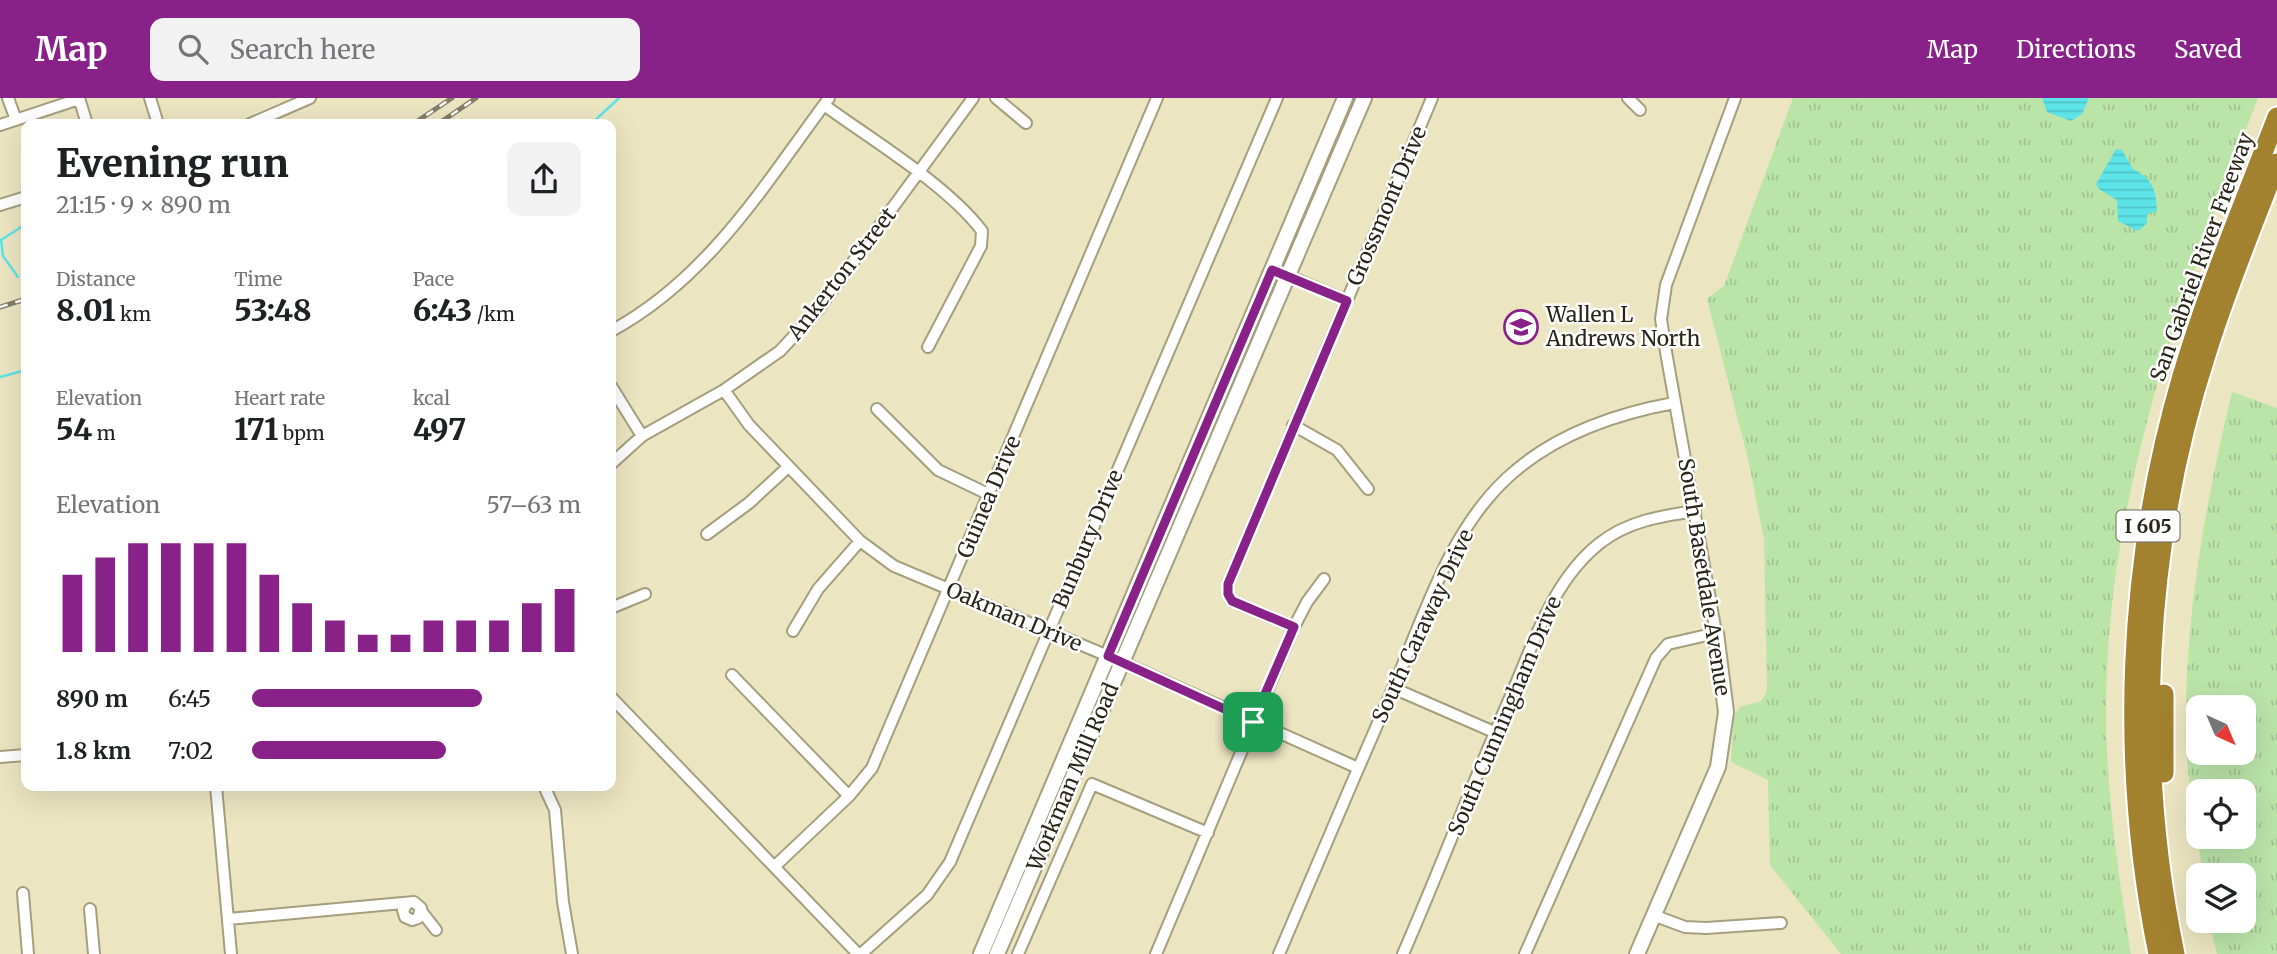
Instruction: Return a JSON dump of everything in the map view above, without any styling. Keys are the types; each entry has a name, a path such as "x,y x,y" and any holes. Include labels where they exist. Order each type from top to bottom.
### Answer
{"highway":[{"name":"San Gabriel River Freeway","path":"2158,954 2142,856 2134,759 2135,652 2146,537 2164,442 2185,364 2277,117"},
{"path":"2166,954 2147,828 2143,769 2142,679 2150,573 2164,482 2192,372 2277,144"},
{"path":"2175,954 2158,852 2150,742 2153,638 2160,564 2175,470 2203,364 2277,163"},
{"name":"I 605","path":"2187,954 2164,810 2164,638 2173,550 2187,467 2217,363 2277,196"}],"main road":[{"name":"Workman Mill Road","path":"981,954 1345,98"},
{"name":"Workman Mill Road","path":"997,954 1364,98"},
{"name":"South Basetdale Avenue","path":"1637,954 1718,767 1726,712 1716,633"}],"street":[{"path":"8,98 16,120"},
{"path":"150,98 156,119"},
{"path":"262,119 310,98"},
{"name":"Ankerton Street","path":"616,459 642,436 724,390 780,351 817,311 973,98"},
{"path":"996,98 1026,123"},
{"name":"Guinea Drive","path":"775,866 849,796 872,768 1157,98"},
{"name":"Bunbury Drive","path":"859,954 927,895 950,862 1277,98"},
{"name":"Grossmont Drive","path":"1294,627 1232,601 1228,594 1228,584 1432,98"},
{"path":"1628,98 1640,110"},
{"name":"South Basetdale Avenue","path":"1716,633 1661,319 1666,285 1735,98"},
{"path":"0,125 79,99 85,119"},
{"path":"616,328 653,305 706,259 826,101 971,216 982,231 981,246 928,347"},
{"path":"0,205 21,199"},
{"path":"1272,270 1347,301"},
{"name":"Oakman Drive","path":"724,390 749,425 788,467 860,541 894,566 1108,656 1358,768"},
{"path":"616,394 642,436"},
{"name":"South Caraway Drive","path":"1279,954 1452,554 1475,515 1507,478 1550,445 1612,418 1674,402"},
{"path":"877,409 938,470 990,495"},
{"path":"1293,425 1337,450 1368,489"},
{"path":"707,534 749,503 788,467"},
{"name":"South Cunningham Drive","path":"1403,954 1494,732 1550,605 1570,571 1601,542 1643,519 1695,511"},
{"path":"793,631 818,589 860,541"},
{"path":"1156,954 1294,627 1324,579"},
{"path":"616,606 645,594"},
{"path":"1525,954 1656,658 1668,645 1716,633"},
{"path":"732,675 849,796"},
{"path":"1393,688 1494,732"},
{"path":"616,702 859,954"},
{"path":"0,757 21,755"},
{"path":"1018,954 1092,783 1208,833"},
{"path":"216,791 231,954"},
{"path":"546,791 555,810 563,902 572,954"},
{"path":"23,892 28,954"},
{"path":"228,919 407,904 404,914 408,919 418,918 422,912 436,930"},
{"path":"90,909 93,954"},
{"path":"1653,915 1685,927 1780,923"}],"green space":[{"path":"1793,98 2258,98 2181,307 2159,378 2124,521 2113,595 2106,705 2108,776 2115,847 2131,954 1841,954 1770,865 1768,780 1731,762 1733,717 1740,707 1761,701 1767,691 1764,540 1749,463 1707,299 1724,286"},
{"path":"2232,392 2277,408 2277,954 2217,954 2212,933 2256,933 2256,863 2201,863 2199,849 2256,849 2256,779 2189,779 2188,765 2256,765 2256,695 2186,695 2193,606 2205,520"}],"water":[{"path":"2042,98 2089,98 2082,114 2071,121 2047,112"},
{"path":"2116,149 2122,150 2133,169 2149,181 2156,197 2157,211 2147,214 2147,223 2138,231 2118,221 2117,200 2099,189 2096,184"}],"waterway":[{"path":"596,119 619,98"},
{"path":"18,277 3,256 1,240 21,227"},
{"path":"0,377 21,371"}],"railway":[{"path":"420,119 452,98"},
{"path":"445,119 476,98"},
{"path":"0,307 21,301"}],"place":[{"name":"Wallen L Andrews North","path":"1521,327"}],"route":[{"path":"1272,270 1347,301 1228,584 1228,594 1232,601 1294,627 1253,722 1108,656 1272,270"}]}
